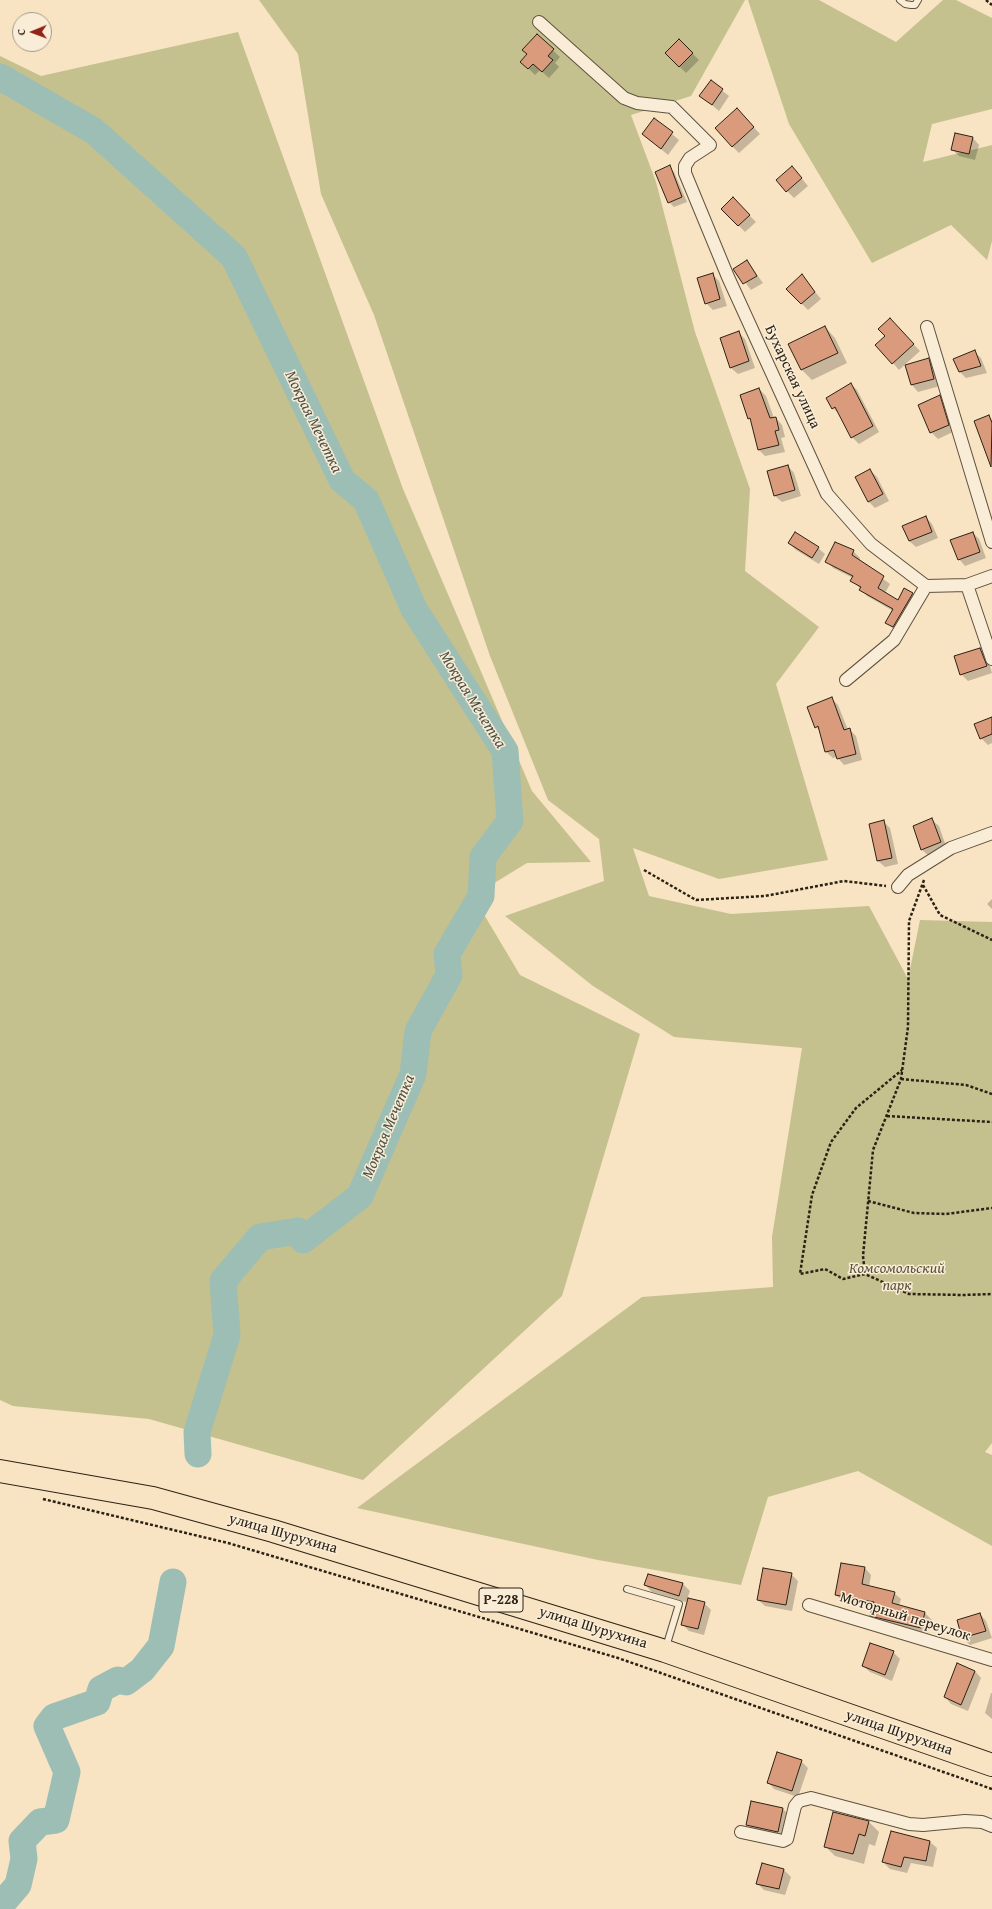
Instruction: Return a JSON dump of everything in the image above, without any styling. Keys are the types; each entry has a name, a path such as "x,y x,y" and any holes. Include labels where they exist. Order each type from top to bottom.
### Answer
{"highway":[{"name":"улица Шурухина","path":"0,1471 153,1498 362,1557 665,1651 992,1765"}],"street":[{"name":"Бухарская улица","path":"539,22 624,98 637,103 672,107 710,145 690,158 685,166 685,174 728,277 827,494 871,544 926,586"},
{"path":"927,327 992,542"},
{"path":"846,680 894,640 926,586 966,585 992,576"},
{"path":"966,585 992,659"},
{"path":"898,887 908,875 929,860 951,848 992,833"},
{"name":"Моторный переулок","path":"809,1606 992,1660"},
{"path":"741,1832 783,1841 787,1839 795,1806 800,1801 811,1798 909,1824 923,1825 965,1821 982,1822 992,1826"}],"lane":[{"path":"900,0 905,4 911,5 915,4 918,0"},
{"path":"627,1589 679,1604 665,1651"}],"path":[{"path":"986,0 992,5"},
{"path":"865,1274 863,1256 873,1150 901,1079 908,1027 909,921 923,885 929,860"},
{"path":"644,870 696,900 765,896 844,881 898,887"},
{"path":"923,885 940,915 992,940"},
{"path":"902,1070 856,1108 831,1142 812,1195 800,1274 826,1269 843,1279 865,1274 909,1294 992,1294"},
{"path":"901,1079 966,1085 992,1094"},
{"path":"886,1116 992,1122"},
{"path":"868,1201 914,1213 946,1214 992,1208"},
{"path":"37,1497 228,1543 618,1658 992,1789"}],"green space":[{"name":"Комсомольский парк","path":"259,0 745,0 691,96 631,115 656,182 695,332 750,489 745,571 819,627 776,684 828,860 719,879 633,848 649,896 731,914 869,906 908,979 920,920 992,922 992,1443 985,1452 992,1455 992,1546 858,1471 768,1497 741,1585 598,1560 357,1508 642,1297 773,1287 772,1237 802,1048 674,1037 593,986 505,916 604,881 599,839 548,800 490,656 374,315 321,194 298,54"},
{"path":"748,0 819,0 896,42 943,0 956,0 992,18 992,109 932,124 923,162 992,145 992,241 987,260 951,225 872,263 789,124"},
{"path":"238,32 403,489 532,791 591,862 527,863 473,896 520,975 640,1034 562,1296 363,1480 149,1419 13,1406 0,1400 0,56 41,76"}],"building":[{"path":"537,34 554,49 548,56 553,60 542,72 533,64 528,69 520,62 527,54 522,50"},
{"path":"679,39 693,53 679,67 665,53"},
{"path":"711,80 723,89 712,105 699,96"},
{"path":"737,108 754,127 732,147 715,128"},
{"path":"654,118 673,132 661,149 642,134"},
{"path":"955,133 973,137 969,154 951,150"},
{"path":"670,165 682,197 668,203 655,172"},
{"path":"792,166 802,178 786,192 776,180"},
{"path":"733,197 750,215 738,226 721,209"},
{"path":"747,260 757,276 743,284 733,269"},
{"path":"713,273 720,299 705,304 697,278"},
{"path":"802,274 815,292 801,304 786,289"},
{"path":"890,318 914,344 892,364 875,345 885,336 878,329"},
{"path":"825,326 838,353 801,370 788,344"},
{"path":"739,331 749,361 730,368 720,338"},
{"path":"975,350 981,366 959,372 953,359"},
{"path":"929,358 934,379 911,385 905,365"},
{"path":"851,383 873,426 851,438 835,407 832,409 826,398"},
{"path":"759,388 770,418 776,417 779,430 775,431 779,445 758,450 750,418 748,419 740,395"},
{"path":"940,395 949,425 930,433 918,405"},
{"path":"989,415 992,423 991,467 974,421"},
{"path":"788,465 795,490 774,496 767,471"},
{"path":"870,469 883,494 868,502 855,477"},
{"path":"926,516 932,532 909,541 902,526"},
{"path":"795,532 819,547 812,558 788,543"},
{"path":"973,532 980,552 958,560 950,540"},
{"path":"835,542 854,550 852,555 884,576 878,588 898,600 904,588 913,593 893,627 885,623 893,609 859,590 861,587 850,581 853,576 825,562"},
{"path":"980,648 987,666 960,675 954,656"},
{"path":"832,697 844,730 850,728 856,754 837,759 834,750 825,752 818,726 815,728 807,707"},
{"path":"992,717 992,734 980,739 974,724"},
{"path":"932,818 941,842 921,850 913,826"},
{"path":"884,820 892,858 877,861 869,824"},
{"path":"841,1563 865,1567 862,1584 895,1592 892,1603 925,1612 921,1628 870,1616 874,1602 835,1595"},
{"path":"763,1568 792,1573 786,1605 757,1600"},
{"path":"648,1574 683,1583 679,1596 644,1585"},
{"path":"688,1598 705,1602 698,1629 681,1625"},
{"path":"980,1613 986,1631 962,1638 957,1620"},
{"path":"870,1643 894,1651 885,1675 862,1666"},
{"path":"957,1663 975,1671 961,1705 944,1697"},
{"path":"777,1752 802,1760 792,1791 767,1783"},
{"path":"751,1801 783,1808 778,1832 746,1825"},
{"path":"833,1812 869,1821 865,1836 859,1834 853,1854 824,1847"},
{"path":"891,1831 930,1841 926,1861 904,1857 901,1867 882,1862"},
{"path":"762,1863 784,1869 779,1889 756,1884"}],"waterway":[{"name":"Мокрая Мечетка","path":"0,77 94,131 234,257 342,480 366,500 414,609 505,751 510,821 483,857 481,896 447,954 449,975 418,1031 413,1074 360,1196 303,1240 298,1231 260,1237 223,1281 227,1335 197,1432 198,1454"},
{"name":"Мокрая Мечетка","path":"0,1906 18,1885 24,1859 22,1841 40,1822 56,1820 67,1772 47,1726 54,1717 97,1702 101,1689 118,1680 126,1682 142,1670 161,1646 173,1582"}]}
